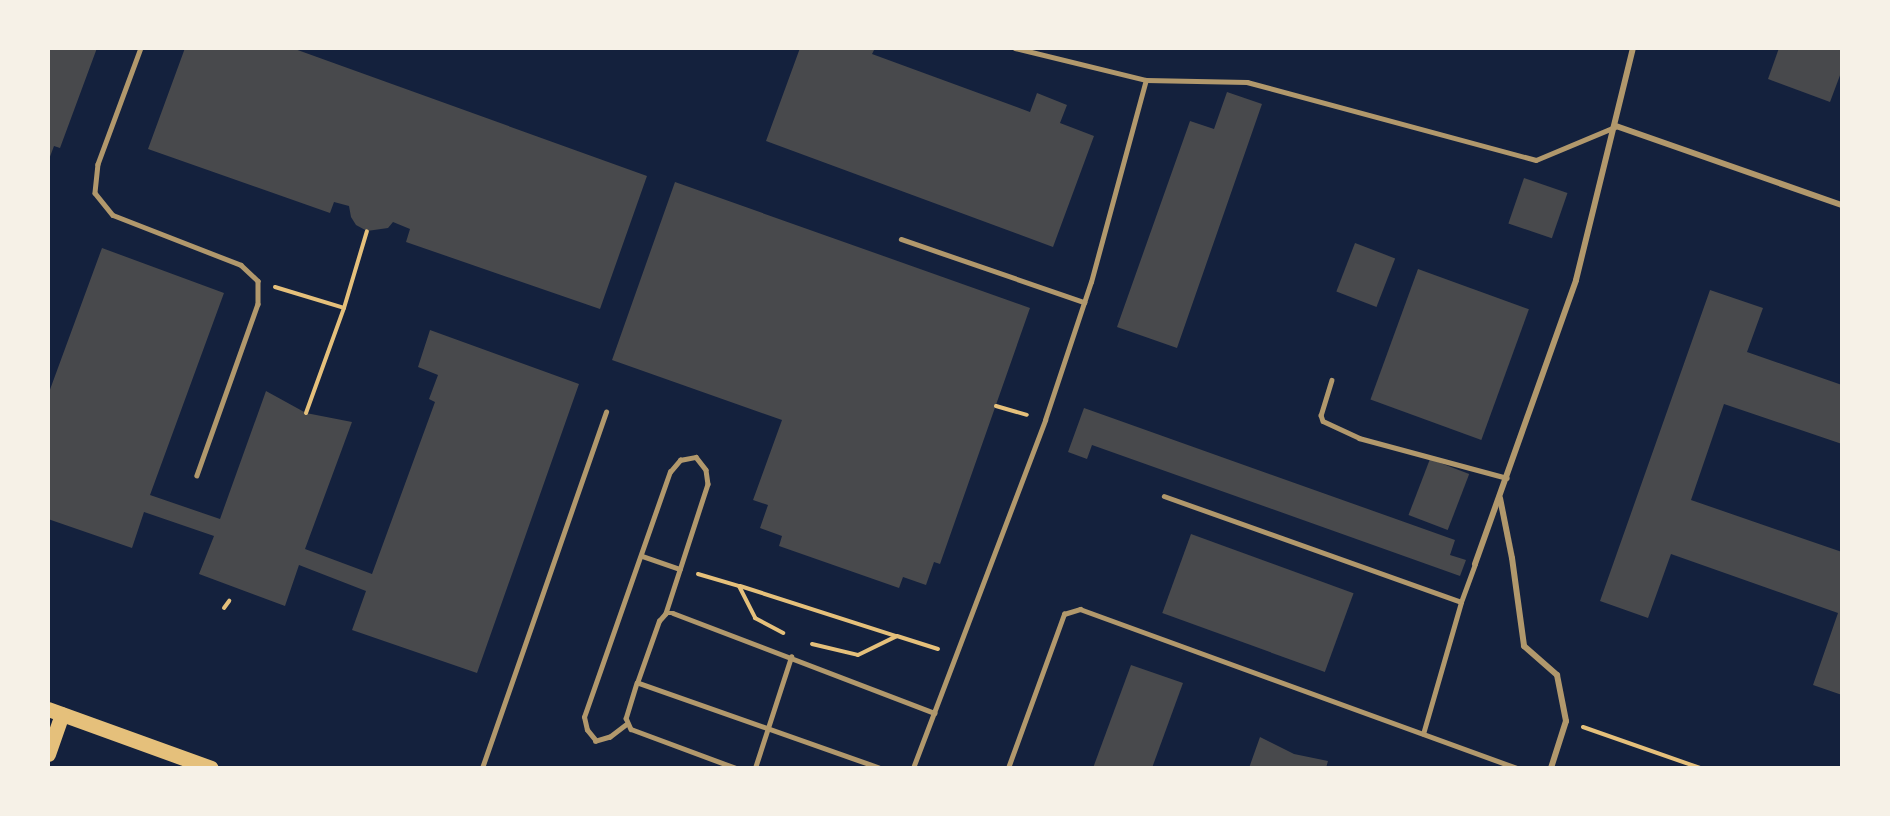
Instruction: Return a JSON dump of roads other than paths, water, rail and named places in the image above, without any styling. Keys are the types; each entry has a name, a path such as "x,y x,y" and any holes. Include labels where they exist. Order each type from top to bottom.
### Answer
{"main road":[{"path":"48,754 55,712 211,768"}],"street":[{"path":"1475,564 1576,280 1616,126 1633,48"},
{"path":"1616,126 1842,205"},
{"path":"1500,498 1512,558 1524,646 1557,675 1566,721 1551,768"}],"lane":[{"path":"141,48 98,164 95,193 113,215 241,265 258,281 258,304 197,475"},
{"path":"1015,48 1146,80 1247,82 1536,160 1616,126"},
{"path":"913,768 1045,420 1084,302 1146,80"},
{"path":"901,239 1084,302"},
{"path":"1332,380 1321,415 1323,421 1359,438 1507,478"},
{"path":"482,768 606,412"},
{"path":"696,457 706,470 708,484 666,613 659,621 637,683 626,725 610,737 596,741 587,730 584,717 670,472 680,460 696,457"},
{"path":"1164,496 1461,602"},
{"path":"642,556 680,569"},
{"path":"1423,734 1461,602 1475,564"},
{"path":"1008,768 1064,614 1080,609 1517,768"},
{"path":"666,613 673,613 935,713"},
{"path":"755,768 766,728 791,657"},
{"path":"637,683 879,768"},
{"path":"626,725 631,729 736,768"}]}
